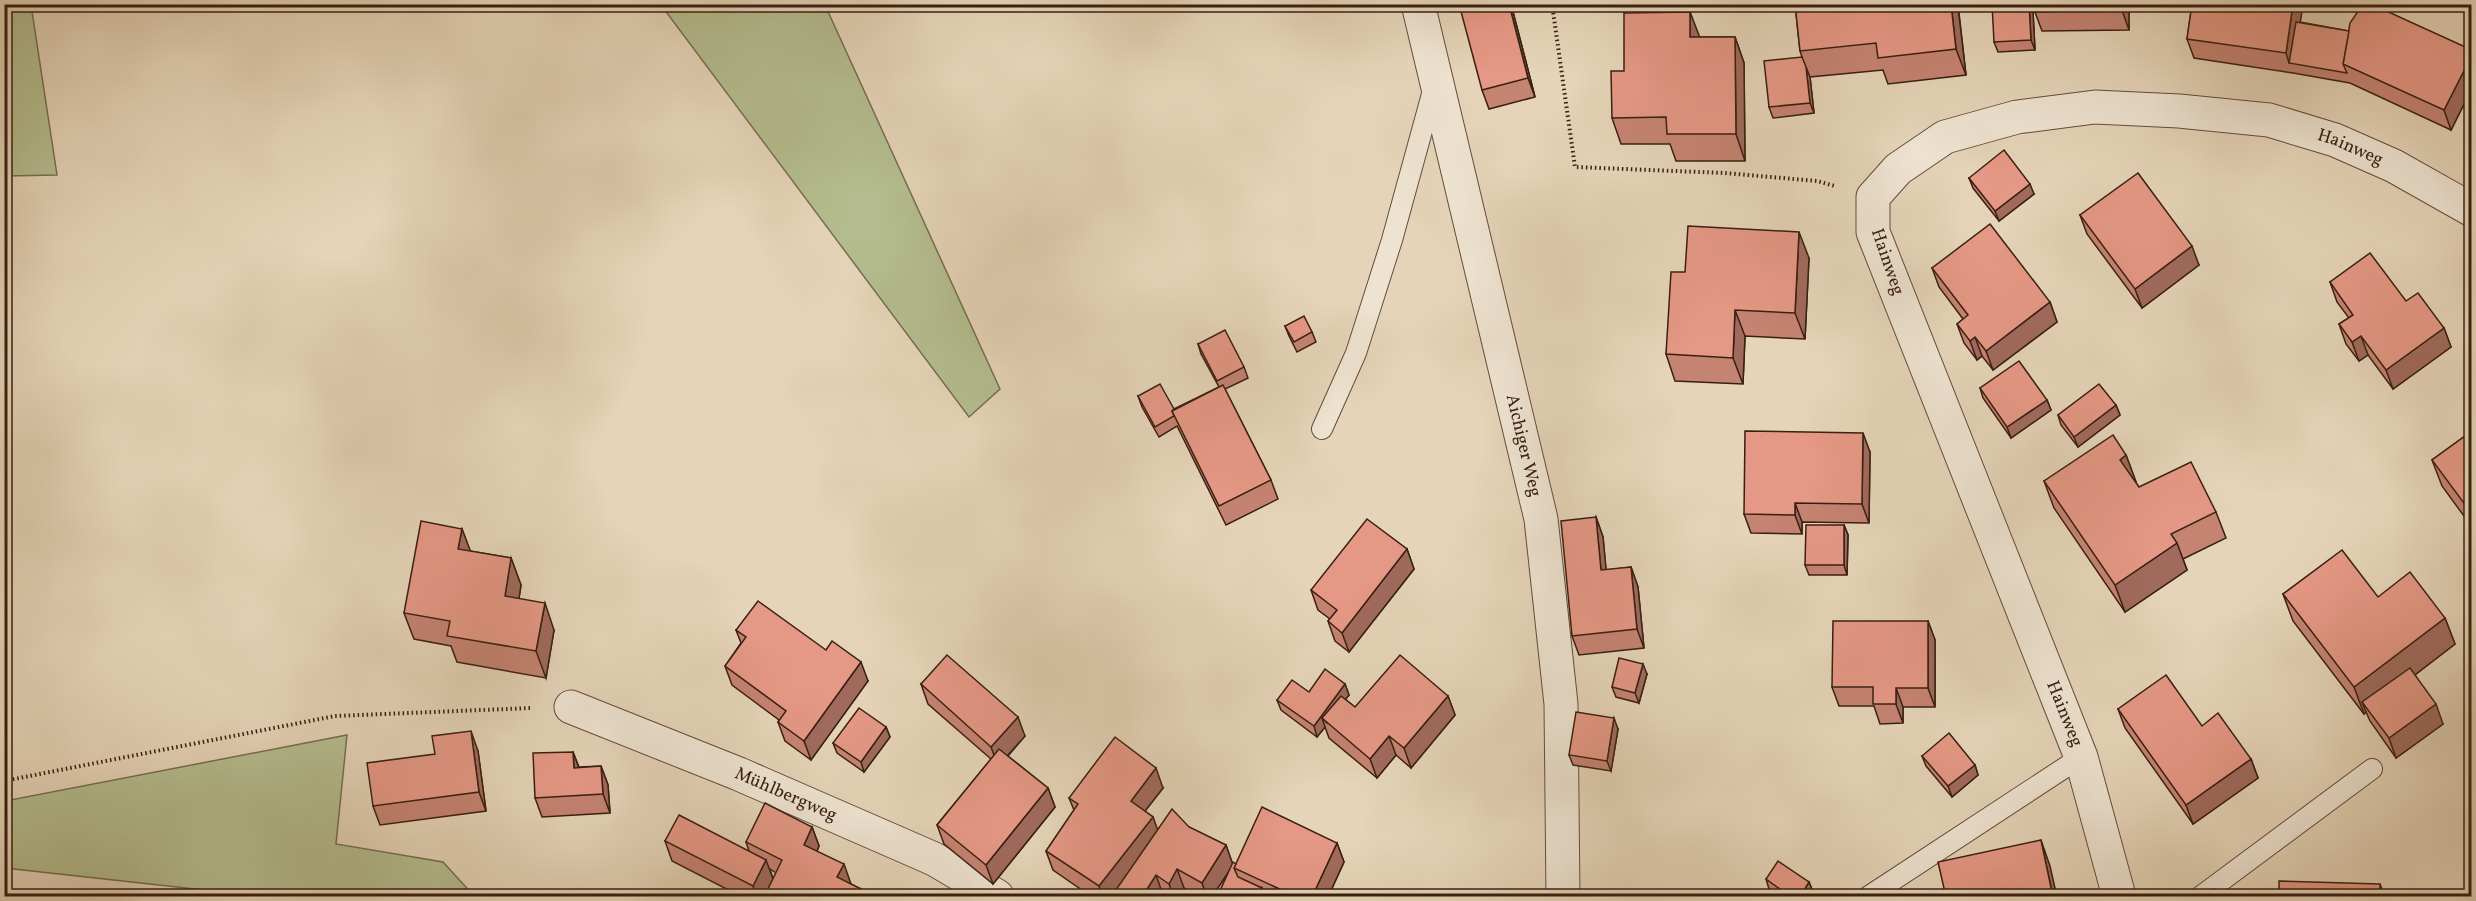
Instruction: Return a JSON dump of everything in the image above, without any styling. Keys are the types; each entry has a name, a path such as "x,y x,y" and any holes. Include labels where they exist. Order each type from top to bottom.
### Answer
{"street":[{"name":"Aichiger Weg","path":"1418,4 1437,75 1541,519 1561,704 1563,897"},
{"name":"Hainweg","path":"2119,897 2081,757 1872,231 1873,197 1898,169 1945,137 2017,117 2095,107 2179,111 2269,120 2335,140 2394,166 2472,210"},
{"name":"Mühlbergweg","path":"570,707 739,774 934,860 997,897"}],"lane":[{"path":"1322,429 1356,353 1392,240 1437,75"},
{"path":"1869,897 2081,757"},
{"path":"2201,897 2372,769"}],"path":[{"path":"1552,4 1575,167 1725,173 1817,181 1873,197"},
{"path":"4,781 335,716 570,707"}],"green space":[{"path":"4,5 31,5 57,175 5,176"},
{"path":"661,5 825,5 1000,389 969,417"},
{"path":"347,735 336,844 443,862 474,896 258,896 5,868 5,801"}],"building":[{"path":"1459,4 1509,4 1528,78 1482,90"},
{"path":"1795,4 1951,4 1956,49 1878,58 1876,43 1800,51"},
{"path":"1992,4 2029,4 2031,40 1994,42"},
{"path":"2035,4 2122,4 2122,10 2035,12"},
{"path":"2192,4 2293,4 2286,53 2187,39"},
{"path":"2363,4 2371,4 2472,50 2472,55 2444,110 2343,64 2350,23"},
{"path":"1690,12 1690,37 1735,37 1736,134 1667,134 1666,117 1612,118 1611,71 1624,71 1624,13"},
{"path":"2296,22 2349,31 2343,64 2347,73 2289,63"},
{"path":"1802,57 1806,67 1810,103 1769,107 1764,61"},
{"path":"2004,150 2030,184 1995,211 1969,178"},
{"path":"2138,173 2192,246 2135,289 2080,215"},
{"path":"1990,224 2050,302 1986,351 1975,337 1970,341 1957,324 1968,315 1932,268"},
{"path":"1688,226 1799,232 1795,313 1735,310 1733,358 1666,354 1671,272 1685,272"},
{"path":"2370,253 2406,301 2418,293 2444,328 2386,370 2361,336 2352,342 2339,324 2353,315 2330,282"},
{"path":"1304,316 1312,332 1294,342 1285,326"},
{"path":"1225,330 1244,367 1217,381 1198,344"},
{"path":"2019,361 2047,400 2007,427 1980,388"},
{"path":"1160,384 1174,409 1172,411 1174,416 1155,427 1138,396"},
{"path":"2099,384 2116,405 2074,437 2058,415"},
{"path":"1223,385 1271,480 1219,506 1172,411"},
{"path":"1745,431 1863,433 1862,504 1795,503 1795,515 1744,514"},
{"path":"2472,431 2472,514 2432,460"},
{"path":"2113,435 2126,455 2120,460 2139,487 2191,462 2216,512 2171,534 2177,543 2115,585 2044,481"},
{"path":"1596,517 1601,570 1631,567 1637,629 1572,636 1561,521"},
{"path":"1367,519 1407,549 1342,633 1328,621 1337,610 1311,590"},
{"path":"421,521 462,529 458,549 511,558 505,596 545,603 536,651 447,636 450,621 404,613"},
{"path":"1806,525 1844,525 1844,565 1805,565"},
{"path":"2342,550 2378,597 2410,572 2445,618 2354,687 2283,594"},
{"path":"758,601 826,650 832,641 861,662 804,741 778,722 786,711 725,666 746,637 736,630"},
{"path":"1833,621 1928,621 1928,688 1896,688 1896,704 1873,704 1873,687 1832,687"},
{"path":"947,655 1018,717 991,747 921,684"},
{"path":"1400,655 1448,696 1404,748 1389,736 1370,759 1322,718 1341,696 1355,707"},
{"path":"1619,658 1643,664 1635,693 1612,687"},
{"path":"2410,668 2436,704 2389,738 2362,702"},
{"path":"1325,669 1345,684 1314,726 1277,700 1292,680 1309,692"},
{"path":"2166,675 2202,726 2218,713 2251,759 2186,805 2118,709"},
{"path":"859,708 886,727 861,762 833,743"},
{"path":"1576,712 1614,718 1607,761 1569,755"},
{"path":"471,731 479,792 373,806 367,763 435,754 432,736"},
{"path":"1949,733 1975,765 1948,786 1922,756"},
{"path":"1115,737 1156,768 1131,801 1153,817 1099,886 1046,851 1078,804 1069,798"},
{"path":"999,749 1048,788 986,865 937,825"},
{"path":"573,752 574,768 601,766 603,794 535,798 533,753"},
{"path":"765,803 812,827 804,845 844,864 837,877 861,889 857,897 778,897 767,891 782,860 746,842"},
{"path":"1262,807 1337,843 1312,897 1297,897 1234,868"},
{"path":"1172,809 1189,827 1226,845 1202,883 1177,869 1169,884 1156,875 1142,897 1111,897"},
{"path":"679,815 766,860 753,886 665,841"},
{"path":"2041,840 2053,897 1946,897 1938,862"},
{"path":"2469,849 2472,849 2472,897 2470,897"},
{"path":"1778,861 1809,882 1800,897 1791,897 1766,879"},
{"path":"1233,862 1236,864 1234,868 1238,877 1262,888 1259,897 1222,897 1219,893"},
{"path":"2279,881 2380,884 2380,897 2279,897"},
{"path":"2214,889 2220,897 2204,897"}]}
